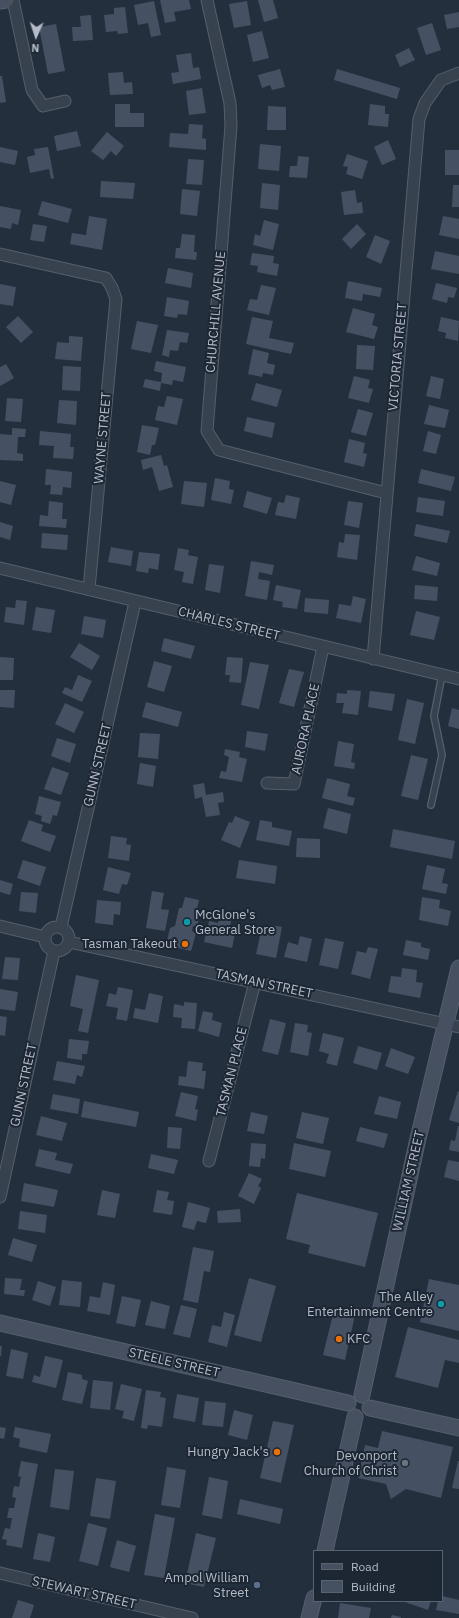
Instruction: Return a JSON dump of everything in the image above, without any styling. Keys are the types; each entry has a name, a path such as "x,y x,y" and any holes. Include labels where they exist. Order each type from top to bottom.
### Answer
{"main road":[{"path":"0,1 6,0"},
{"name":"WILLIAM STREET","path":"362,1395 418,1143 453,1026 459,968"},
{"name":"STEELE STREET","path":"0,1323 348,1403"},
{"path":"355,1395 362,1395 368,1399 370,1408 365,1415 355,1417 348,1411 348,1403 355,1395"},
{"path":"370,1408 459,1428"},
{"path":"325,1550 355,1417"},
{"path":"309,1618 313,1602"}],"street":[{"path":"13,0 32,90 43,106 65,101"},
{"name":"CHURCHILL AVENUE","path":"207,0 230,103 231,126 207,431 218,450 386,492"},
{"name":"VICTORIA STREET","path":"373,659 386,492 419,119 425,103 441,80 459,73"},
{"name":"WAYNE STREET","path":"0,254 106,278 116,299 89,589"},
{"name":"CHARLES STREET","path":"0,568 89,589 135,602 459,679"},
{"name":"GUNN STREET","path":"61,927 135,602"},
{"name":"AURORA PLACE","path":"267,783 294,784 323,647"},
{"path":"0,926 45,937"},
{"path":"61,927 67,933 69,942 64,948 54,950 46,944 45,937 46,933 52,928 61,927"},
{"name":"TASMAN STREET","path":"69,942 453,1026"},
{"name":"GUNN STREET","path":"0,1197 54,950"},
{"name":"TASMAN PLACE","path":"209,1161 255,982"},
{"name":"STEWART STREET","path":"0,1573 192,1618"}],"lane":[{"path":"431,806 442,755 434,716 442,675"}],"building":[{"path":"160,0 189,0 191,9 174,12 176,21 165,23"},
{"path":"258,0 273,0 278,18 264,22"},
{"path":"154,1 161,35 151,37 148,23 138,25 134,5"},
{"path":"247,1 251,25 234,28 229,4"},
{"path":"125,7 128,33 118,34 117,31 106,32 104,15 114,14 114,8"},
{"path":"459,12 459,27 447,29 444,15"},
{"path":"91,15 93,40 73,41 72,27 81,27 80,16"},
{"path":"432,23 441,50 426,55 417,28"},
{"path":"56,24 65,71 48,74 39,27"},
{"path":"262,31 269,58 253,62 247,35"},
{"path":"409,48 415,60 400,67 395,55"},
{"path":"191,53 193,68 199,67 201,79 173,84 171,73 179,72 176,55"},
{"path":"280,69 285,87 272,90 270,85 262,88 258,75"},
{"path":"337,69 400,88 397,99 334,80"},
{"path":"123,72 124,83 132,82 133,94 110,95 108,73"},
{"path":"0,76 2,76 6,102 0,103"},
{"path":"202,88 206,113 189,115 186,91"},
{"path":"115,104 130,104 130,113 144,113 144,127 115,127"},
{"path":"370,104 385,106 385,114 389,114 388,127 368,125"},
{"path":"268,106 286,107 286,130 267,130"},
{"path":"189,124 203,125 202,138 206,139 206,150 169,147 170,133 188,134"},
{"path":"77,131 81,146 57,151 54,136"},
{"path":"107,132 124,146 116,156 111,151 103,160 91,151"},
{"path":"388,140 396,159 382,165 374,147"},
{"path":"260,144 281,146 279,171 258,169"},
{"path":"0,147 18,151 15,165 0,162"},
{"path":"48,147 54,178 51,179 49,169 30,173 27,157 35,155 34,149"},
{"path":"445,150 459,150 459,175 445,175"},
{"path":"347,154 368,161 362,179 346,174 348,167 343,166"},
{"path":"298,156 309,157 307,178 289,177 290,166 297,166"},
{"path":"188,159 204,160 202,185 186,184"},
{"path":"101,181 135,183 133,199 100,197"},
{"path":"262,183 280,185 278,210 260,208"},
{"path":"453,185 459,185 459,207 452,207"},
{"path":"182,189 200,191 197,216 180,214"},
{"path":"355,190 357,203 362,202 363,213 344,215 341,192"},
{"path":"42,201 72,209 68,223 38,215"},
{"path":"0,206 21,210 18,225 12,223 11,229 0,227"},
{"path":"89,216 107,219 102,250 70,244 72,233 86,235"},
{"path":"443,216 459,219 459,239 439,235"},
{"path":"264,220 279,224 273,250 253,245 255,234 260,236"},
{"path":"33,224 47,226 44,242 30,240"},
{"path":"357,224 366,234 351,249 342,239"},
{"path":"182,234 195,235 194,252 197,252 196,260 175,258 176,248 180,248"},
{"path":"375,235 390,241 381,264 366,257"},
{"path":"435,251 459,256 459,274 431,269"},
{"path":"252,253 274,256 273,263 279,264 277,276 257,272 258,266 250,265"},
{"path":"168,268 193,273 191,288 165,283"},
{"path":"348,281 382,288 380,297 363,294 362,301 345,298"},
{"path":"436,283 457,288 454,298 448,297 447,303 432,299"},
{"path":"0,284 16,287 13,306 0,304"},
{"path":"261,285 276,288 269,315 247,310 250,299 257,300"},
{"path":"167,297 189,301 187,315 178,314 177,318 164,316"},
{"path":"353,308 375,314 372,325 378,327 374,339 346,332"},
{"path":"18,316 33,332 21,343 6,327"},
{"path":"252,317 273,321 269,338 294,343 291,354 246,344"},
{"path":"441,317 459,321 458,341 445,338 446,333 438,331"},
{"path":"137,321 158,325 151,353 131,349"},
{"path":"167,330 189,333 187,343 180,342 178,351 170,350 169,357 162,355"},
{"path":"69,336 83,337 81,361 55,359 57,342 69,343"},
{"path":"357,345 375,346 373,370 356,369"},
{"path":"253,349 269,353 267,363 275,365 273,375 263,373 262,377 248,374"},
{"path":"156,361 186,367 183,382 173,380 172,385 161,383 160,391 143,387 145,379 161,382 162,373 154,371"},
{"path":"6,364 14,378 0,386 0,367"},
{"path":"63,366 81,367 80,391 62,390"},
{"path":"354,376 370,380 368,388 373,389 369,403 348,398"},
{"path":"431,376 444,379 440,399 426,396"},
{"path":"256,383 282,390 277,407 251,400"},
{"path":"167,396 183,399 177,425 155,420 158,406 164,407"},
{"path":"7,398 23,399 21,422 5,421"},
{"path":"59,400 77,401 76,425 57,423"},
{"path":"429,405 449,410 445,428 424,424"},
{"path":"358,409 373,413 366,436 351,432"},
{"path":"247,417 275,423 272,438 244,431"},
{"path":"142,425 159,428 155,445 152,445 150,455 137,452"},
{"path":"12,428 26,429 25,437 18,437 17,453 23,454 23,461 0,460 0,434 12,435"},
{"path":"40,431 71,434 70,447 74,447 73,459 53,458 54,446 39,445"},
{"path":"428,431 441,435 436,454 423,451"},
{"path":"349,439 365,443 363,453 367,454 364,467 344,462"},
{"path":"161,455 164,466 167,465 173,487 159,491 152,467 143,470 141,460"},
{"path":"46,469 72,472 71,488 63,487 62,495 50,494 51,485 45,485"},
{"path":"421,469 455,477 451,491 418,483"},
{"path":"215,478 230,481 229,489 234,490 231,504 211,500"},
{"path":"0,481 16,485 11,505 0,502"},
{"path":"184,481 207,483 204,507 181,504"},
{"path":"247,491 272,498 267,514 243,507"},
{"path":"286,495 300,498 296,519 275,515 278,502 284,503"},
{"path":"418,497 445,501 443,516 416,512"},
{"path":"49,501 63,503 62,519 67,519 66,528 39,526 40,515 48,516"},
{"path":"348,501 363,503 359,528 344,525"},
{"path":"0,522 13,526 10,540 0,537"},
{"path":"416,524 450,531 447,543 414,536"},
{"path":"42,533 68,535 67,550 41,548"},
{"path":"345,534 360,535 357,560 337,557 339,542 344,543"},
{"path":"111,547 133,551 131,566 108,562"},
{"path":"178,548 189,550 188,555 198,557 193,584 182,582 184,572 174,570"},
{"path":"139,552 160,554 158,570 149,568 148,573 136,571"},
{"path":"416,556 440,563 437,576 412,570"},
{"path":"251,561 274,565 272,575 259,572 258,579 270,581 267,600 245,596"},
{"path":"209,564 224,566 220,593 205,590"},
{"path":"276,585 301,590 297,609 282,607 283,602 273,600"},
{"path":"415,585 438,587 437,601 414,599"},
{"path":"353,596 366,599 361,623 336,618 339,604 351,606"},
{"path":"305,598 329,600 328,614 304,612"},
{"path":"16,600 27,601 24,625 4,622 6,607 15,608"},
{"path":"36,607 55,610 51,633 32,630"},
{"path":"416,611 440,617 434,640 410,635"},
{"path":"84,616 106,620 103,638 81,634"},
{"path":"164,638 195,646 191,659 161,651"},
{"path":"79,643 100,656 92,670 70,657"},
{"path":"0,657 14,658 13,680 0,680"},
{"path":"227,657 243,658 241,683 229,682 230,675 225,675"},
{"path":"154,661 172,666 164,692 147,687"},
{"path":"250,662 269,665 259,709 241,705"},
{"path":"289,669 304,672 294,707 279,703"},
{"path":"78,675 92,681 82,702 62,693 65,687 72,690"},
{"path":"0,690 15,690 14,708 0,707"},
{"path":"347,690 361,691 358,715 342,713 344,703 336,703 337,693 347,694"},
{"path":"370,691 395,694 392,711 368,707"},
{"path":"407,699 424,703 415,744 398,740"},
{"path":"146,702 182,712 178,727 142,717"},
{"path":"65,703 84,712 74,733 55,724"},
{"path":"452,708 459,710 459,729 448,726"},
{"path":"247,731 268,734 265,751 245,747"},
{"path":"140,733 160,734 158,759 138,757"},
{"path":"57,738 76,744 70,763 51,756"},
{"path":"338,741 354,744 351,762 355,763 354,769 334,766"},
{"path":"225,749 240,752 239,757 247,759 242,782 219,778 221,771 226,772 229,757 224,755"},
{"path":"411,755 428,759 418,800 401,796"},
{"path":"140,763 156,766 153,787 137,784"},
{"path":"52,767 69,773 61,795 44,789"},
{"path":"327,778 350,784 347,796 355,798 353,806 322,798"},
{"path":"204,783 206,795 223,792 224,802 218,803 220,815 206,817 202,797 195,799 193,785"},
{"path":"39,796 61,802 57,816 53,815 50,824 41,821 42,816 35,814"},
{"path":"328,808 351,814 347,834 323,828"},
{"path":"235,816 250,822 240,848 221,840 229,822 232,823"},
{"path":"29,820 43,825 41,831 56,836 50,852 21,841"},
{"path":"260,820 272,822 272,827 292,831 289,846 256,840"},
{"path":"393,829 455,841 452,859 390,847"},
{"path":"111,836 127,838 126,844 131,845 129,861 108,858"},
{"path":"297,838 320,839 320,858 296,857"},
{"path":"23,860 46,867 40,886 17,878"},
{"path":"239,860 277,866 275,884 236,878"},
{"path":"427,865 445,869 442,883 448,884 446,894 422,889"},
{"path":"108,867 131,873 127,885 122,884 119,894 103,890"},
{"path":"0,880 13,884 10,895 0,892"},
{"path":"152,891 164,893 161,909 169,910 165,931 146,928"},
{"path":"21,892 38,893 36,913 19,911"},
{"name":"McGlone's General Store","path":"185,897 199,900 195,917 199,919 197,927 193,926 192,931 196,933 191,951 166,945 170,928 175,926 179,908 182,908"},
{"path":"422,897 440,900 439,908 451,911 448,926 419,920"},
{"path":"97,900 121,902 120,915 114,914 113,925 95,923"},
{"path":"219,918 231,921 229,933 235,934 232,948 204,942 209,921 218,923"},
{"path":"270,925 282,927 276,958 256,954 261,931 269,933"},
{"path":"300,936 312,939 307,962 284,957 288,942 298,945"},
{"path":"325,938 344,942 338,969 319,965"},
{"path":"406,940 421,943 421,947 430,949 428,960 403,955"},
{"path":"368,947 378,949 370,979 351,974 357,951 366,953"},
{"path":"5,957 20,958 18,980 2,979"},
{"path":"402,968 417,970 416,982 423,983 420,998 388,992 391,976 401,977"},
{"path":"76,975 99,980 88,1033 78,1031 83,1009 70,1006"},
{"path":"118,987 133,990 127,1021 116,1019 118,1008 106,1006 109,993 116,995"},
{"path":"0,989 18,992 15,1011 0,1009"},
{"path":"149,993 163,996 158,1023 133,1018 135,1008 145,1010"},
{"path":"184,1002 197,1003 195,1029 181,1028 182,1018 173,1017 174,1004 184,1006"},
{"path":"203,1011 213,1013 212,1020 222,1023 219,1037 198,1031"},
{"path":"0,1016 7,1017 5,1036 0,1035"},
{"path":"270,1019 286,1023 278,1055 262,1051"},
{"path":"295,1023 308,1025 307,1032 312,1033 308,1056 290,1052"},
{"path":"323,1033 344,1038 337,1066 326,1063 329,1054 319,1051"},
{"path":"69,1039 89,1041 87,1054 82,1054 82,1060 67,1058"},
{"path":"358,1046 382,1053 377,1070 353,1063"},
{"path":"391,1048 415,1057 408,1074 385,1066"},
{"path":"57,1061 85,1066 82,1077 77,1075 75,1084 53,1080"},
{"path":"188,1061 203,1063 202,1071 206,1071 204,1089 178,1085 179,1076 186,1077"},
{"path":"458,1091 459,1092 459,1123 449,1120"},
{"path":"181,1092 198,1096 195,1109 198,1110 196,1121 175,1116"},
{"path":"53,1094 80,1099 78,1114 50,1109"},
{"path":"379,1096 401,1102 397,1119 374,1114"},
{"path":"84,1101 139,1112 136,1127 81,1117"},
{"path":"251,1112 268,1116 264,1134 247,1131"},
{"path":"302,1112 329,1118 323,1144 296,1138"},
{"path":"41,1116 67,1123 62,1141 36,1135"},
{"path":"458,1126 459,1152 449,1150 451,1140 455,1141"},
{"path":"168,1127 182,1128 180,1149 167,1148"},
{"path":"360,1127 388,1134 384,1148 356,1141"},
{"path":"251,1143 266,1144 265,1159 261,1158 260,1167 249,1166"},
{"path":"294,1143 331,1151 325,1177 289,1169"},
{"path":"39,1149 57,1153 55,1160 73,1164 70,1174 35,1166"},
{"path":"151,1154 178,1160 174,1174 148,1168"},
{"path":"448,1160 459,1162 459,1181 444,1177"},
{"path":"249,1173 262,1179 258,1186 261,1188 254,1204 238,1196"},
{"path":"24,1183 58,1190 54,1207 21,1201"},
{"path":"102,1190 120,1194 115,1218 97,1215"},
{"path":"157,1190 169,1192 167,1200 174,1201 172,1215 153,1212"},
{"path":"297,1193 378,1213 365,1267 308,1253 310,1245 286,1239"},
{"path":"188,1202 210,1208 206,1223 197,1221 194,1230 182,1227"},
{"path":"240,1209 241,1222 218,1223 217,1211"},
{"path":"20,1211 47,1215 45,1233 18,1229"},
{"path":"13,1238 37,1245 32,1262 8,1255"},
{"path":"193,1247 214,1251 210,1272 204,1271 198,1303 183,1300"},
{"path":"5,1278 22,1279 20,1290 25,1290 24,1296 4,1294"},
{"path":"249,1278 276,1286 261,1342 234,1335"},
{"name":"The Alley Entertainment Centre","path":"429,1279 459,1285 459,1331 420,1322"},
{"path":"62,1280 82,1282 80,1307 59,1305"},
{"path":"38,1281 56,1287 50,1306 32,1300"},
{"path":"103,1282 115,1285 110,1315 87,1311 90,1296 100,1298"},
{"path":"122,1296 141,1300 135,1327 116,1323"},
{"path":"151,1301 170,1306 165,1329 145,1325"},
{"path":"181,1305 197,1309 190,1338 173,1334"},
{"path":"334,1310 355,1315 345,1360 323,1355"},
{"path":"224,1312 235,1315 227,1347 208,1342 212,1325 221,1327"},
{"path":"408,1327 459,1340 459,1363 445,1360 438,1388 395,1377"},
{"path":"0,1346 2,1346 1,1356 0,1356"},
{"path":"11,1349 28,1353 23,1379 6,1376"},
{"path":"45,1356 63,1360 56,1388 32,1382 34,1375 40,1377"},
{"path":"68,1372 82,1375 82,1379 88,1381 82,1404 62,1400"},
{"path":"93,1380 113,1382 110,1410 90,1408"},
{"path":"121,1384 142,1389 134,1421 122,1418 124,1411 115,1409"},
{"path":"146,1390 161,1392 160,1397 166,1398 162,1427 148,1425 147,1429 141,1428"},
{"path":"177,1394 199,1398 195,1422 173,1418"},
{"path":"205,1401 226,1403 223,1427 202,1425"},
{"path":"234,1410 253,1415 247,1440 228,1435"},
{"name":"Hungry Jack's","path":"273,1421 294,1425 281,1483 260,1478"},
{"path":"0,1427 6,1428 4,1439 0,1438"},
{"path":"15,1427 51,1434 47,1453 19,1447 20,1439 13,1437"},
{"name":"Devonport Church of Christ","path":"382,1431 453,1447 441,1498 406,1489 391,1499 386,1484 358,1478 365,1445 378,1448"},
{"path":"21,1461 38,1464 22,1548 6,1545 7,1540 2,1539 5,1528 10,1529 12,1518 7,1518 9,1508 14,1508 16,1498 12,1497 14,1486 19,1487 21,1477 18,1476"},
{"path":"459,1461 459,1489 452,1488"},
{"path":"167,1467 186,1470 180,1508 161,1505"},
{"path":"55,1469 74,1471 69,1510 50,1507"},
{"path":"209,1477 228,1481 222,1519 202,1515"},
{"path":"96,1478 116,1481 110,1519 90,1516"},
{"path":"240,1499 283,1509 280,1524 237,1514"},
{"path":"155,1514 175,1518 164,1578 144,1575"},
{"path":"88,1523 107,1528 98,1566 79,1561"},
{"path":"38,1533 55,1537 50,1562 33,1559"},
{"path":"196,1533 216,1538 204,1587 185,1583"},
{"path":"117,1540 136,1546 129,1572 110,1567"},
{"path":"443,1596 459,1600 459,1614 436,1610 438,1602 443,1602"},
{"path":"18,1600 34,1605 30,1618 12,1618"},
{"path":"405,1602 431,1602 428,1610"},
{"path":"340,1603 371,1608 369,1618 338,1618"},
{"path":"392,1615 401,1617 401,1618 391,1618"}],"place":[{"name":"McGlone's General Store","path":"187,922"},
{"name":"Tasman Takeout","path":"185,944"},
{"name":"The Alley Entertainment Centre","path":"441,1304"},
{"name":"KFC","path":"339,1339"},
{"name":"Hungry Jack's","path":"277,1452"},
{"name":"Devonport Church of Christ","path":"405,1463"},
{"name":"Ampol William Street","path":"257,1585"}]}
